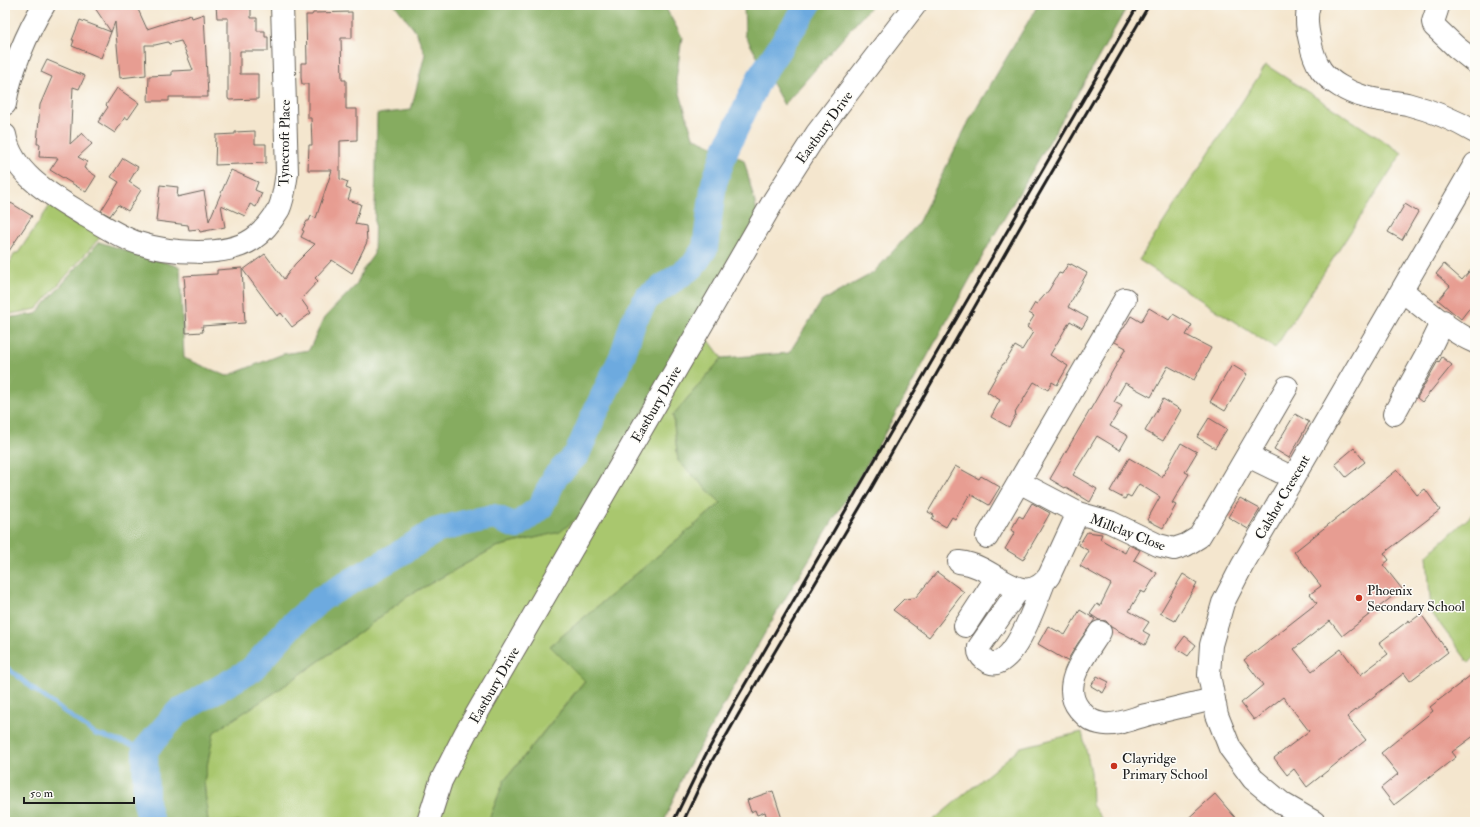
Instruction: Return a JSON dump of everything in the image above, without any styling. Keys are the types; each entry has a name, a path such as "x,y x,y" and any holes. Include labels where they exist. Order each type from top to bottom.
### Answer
{"street":[{"path":"5,104 7,91 18,60 44,5"},
{"name":"Tynecroft Place","path":"5,135 13,156 26,174 51,194 137,243 163,249 192,252 236,247 254,238 268,224 279,208 284,190 287,173 282,5"},
{"name":"Eastbury Drive","path":"428,822 441,781 465,734 774,200 817,134 915,5"},
{"path":"1309,5 1306,14 1307,30 1313,55 1321,70 1332,80 1350,92 1427,110 1475,132"},
{"path":"1437,10 1433,22 1434,26 1450,42 1475,62"},
{"name":"Calshot Crescent","path":"1314,822 1283,804 1253,779 1230,748 1217,715 1214,699 1210,675 1211,645 1223,603 1293,478 1475,164"},
{"path":"1402,291 1467,338 1475,342"},
{"path":"987,537 1126,299"},
{"path":"1394,414 1427,354 1443,321"},
{"name":"Millclay Close","path":"1019,482 1078,513 1110,522 1158,545 1174,549 1186,545 1199,537 1248,456 1287,387"},
{"path":"1248,456 1293,478"},
{"name":"Millclay Close","path":"1019,589 979,647 978,652 980,656 986,661 997,663 1009,656 1024,629 1078,513"},
{"path":"959,562 979,567 1019,589 1030,589 1048,576"},
{"path":"965,626 997,576"},
{"path":"1100,632 1078,667 1073,679 1072,692 1075,704 1088,720 1105,724 1125,721 1214,699"}],"green space":[{"path":"395,5 664,5 682,37 676,80 693,137 744,160 758,215 585,511 560,532 496,547 408,596 274,693 214,732 204,781 208,822 5,822 5,318 36,314 99,242 180,267 184,358 227,376 283,354 309,350 324,318 357,284 362,271 374,254 377,114 411,110 425,54 416,32"},
{"path":"744,5 872,5 784,105 745,35"},
{"path":"1038,5 1128,5 992,239 874,453 777,612 683,776 664,822 488,822 504,781 585,681 550,646 721,503 678,461 673,415 722,358 789,353 822,301 873,273 917,225 970,119"},
{"path":"1266,65 1402,153 1275,348 1139,260"},
{"path":"51,204 103,234 37,309 5,315 5,272 15,253 18,253"},
{"path":"695,321 722,358 673,415 678,461 721,503 550,646 585,680 504,781 488,822 208,822 204,781 213,732 274,693 408,596 496,547 559,532"},
{"path":"1475,512 1475,657 1469,663 1431,612 1427,555"},
{"path":"1082,732 1091,772 1092,805 1104,822 931,822 1021,747"}],"building":[{"path":"93,5 136,5 147,29 191,15 192,18 204,14 208,97 169,97 169,101 148,101 149,76 172,75 172,71 193,70 181,41 169,44 168,42 155,45 145,45 146,75 120,78 115,22 111,32"},
{"path":"216,5 251,5 251,18 257,18 257,31 265,31 265,37 268,37 268,51 240,51 240,74 258,74 258,99 229,100 228,98 228,18 217,18"},
{"path":"352,12 352,38 341,38 342,80 346,80 346,109 357,109 357,140 340,141 340,179 348,182 346,188 351,190 348,200 361,204 355,224 366,226 367,242 352,273 332,260 315,278 318,281 301,299 311,313 292,327 281,313 277,316 243,270 265,254 284,279 295,264 315,244 301,237 304,231 302,230 311,216 316,218 332,170 308,170 309,145 312,145 311,118 308,118 308,84 302,84 301,78 301,63 307,63 306,15 312,15 313,13"},
{"path":"80,20 111,32 101,58 72,46 74,40 72,40"},
{"path":"47,60 85,76 79,89 73,87 70,144 82,133 92,144 78,157 87,162 84,168 96,176 86,192 50,170 58,158 39,157 40,144 37,144 40,105 52,77 41,72"},
{"path":"117,88 139,103 128,119 125,117 115,133 98,122 108,107 106,105"},
{"path":"255,131 255,144 266,144 266,163 215,165 216,135"},
{"path":"123,158 138,167 129,182 141,190 128,211 118,205 110,216 101,211 119,182 111,177"},
{"path":"231,170 258,182 255,190 262,193 256,207 250,204 245,216 221,205 225,227 200,232 199,229 189,230 188,225 156,221 160,185 178,187 177,197 204,191 209,221"},
{"path":"11,203 32,216 5,257 5,212"},
{"path":"1405,204 1418,212 1402,240 1388,232"},
{"path":"1068,264 1071,264 1087,273 1068,307 1088,318 1082,328 1070,321 1050,355 1068,366 1057,385 1052,382 1048,390 1034,382 1015,413 1016,414 1009,427 991,417 1000,400 987,392 1015,346 1022,350 1033,332 1027,327 1034,316 1029,313 1035,303 1037,304 1049,290 1059,273 1062,274"},
{"path":"1444,264 1462,280 1475,265 1475,301 1461,319 1438,300 1450,286 1436,274"},
{"path":"242,268 245,323 202,326 203,332 186,333 184,276 217,274 217,270"},
{"path":"1149,308 1169,320 1173,314 1192,325 1186,335 1211,348 1194,380 1168,366 1151,397 1125,383 1114,402 1122,406 1110,426 1128,436 1120,450 1097,436 1073,475 1097,489 1090,502 1050,479 1126,348 1115,342 1123,328 1131,316 1141,322"},
{"path":"1442,357 1452,365 1422,402 1417,398 1438,361 1439,362"},
{"path":"1232,365 1247,374 1225,411 1210,402"},
{"path":"1163,399 1181,410 1163,441 1145,431"},
{"path":"1295,414 1309,422 1289,458 1274,449"},
{"path":"1209,418 1227,429 1215,448 1197,437"},
{"path":"1181,443 1197,452 1185,472 1189,474 1172,503 1176,505 1163,528 1147,520 1160,497 1139,484 1131,497 1127,495 1125,499 1110,491 1129,458 1162,477"},
{"path":"1354,448 1365,462 1346,477 1335,464"},
{"path":"955,466 979,479 981,476 1000,487 989,505 970,494 955,519 952,517 946,527 932,519 934,515 928,512"},
{"path":"1397,470 1417,495 1425,489 1440,510 1384,553 1389,560 1383,565 1402,589 1342,636 1330,621 1294,649 1312,671 1341,649 1360,675 1388,654 1379,643 1409,620 1410,622 1421,614 1448,652 1410,681 1404,673 1347,717 1366,740 1307,787 1294,769 1287,775 1274,758 1309,731 1283,697 1254,720 1241,703 1263,685 1244,660 1317,603 1310,594 1321,586 1294,552"},
{"path":"1240,498 1260,509 1248,529 1228,517"},
{"path":"1032,503 1050,513 1023,560 1005,549 1015,532 1011,530 1019,516 1023,518"},
{"path":"1087,532 1102,534 1100,539 1125,553 1129,545 1140,550 1134,560 1157,573 1145,593 1141,591 1129,611 1149,622 1143,631 1150,635 1145,645 1111,627 1106,621 1099,620 1090,614 1097,604 1100,606 1111,584 1080,566 1089,551 1079,545"},
{"path":"937,572 964,592 929,637 893,610 904,599 915,598"},
{"path":"1183,574 1197,583 1175,621 1160,613"},
{"path":"1080,610 1095,619 1067,661 1038,644 1048,626 1065,635"},
{"path":"1185,636 1196,645 1188,656 1176,648"},
{"path":"1475,672 1475,735 1452,752 1456,757 1394,805 1381,788 1398,774 1381,753 1433,711 1430,707"},
{"path":"1097,676 1109,682 1103,693 1091,686"},
{"path":"773,791 783,822 768,822 765,812 757,815 755,810 751,812 747,800"},
{"path":"1215,794 1239,822 1184,822"}],"waterway":[{"path":"151,822 146,802 145,750 178,712 251,670 289,628 322,598 399,554 435,531 494,517 516,526 540,508 555,477 577,454 622,357 634,320 647,298 693,266 705,248 714,183 726,149 760,77 808,5"},
{"path":"5,666 36,691 95,734 145,750"}],"railway":[{"path":"673,822 705,756 737,698 1138,5"},
{"path":"683,822 709,766 872,487 1149,5"}],"place":[{"name":"Phoenix Secondary School","path":"1359,598"},
{"name":"Clayridge Primary School","path":"1114,766"}]}
